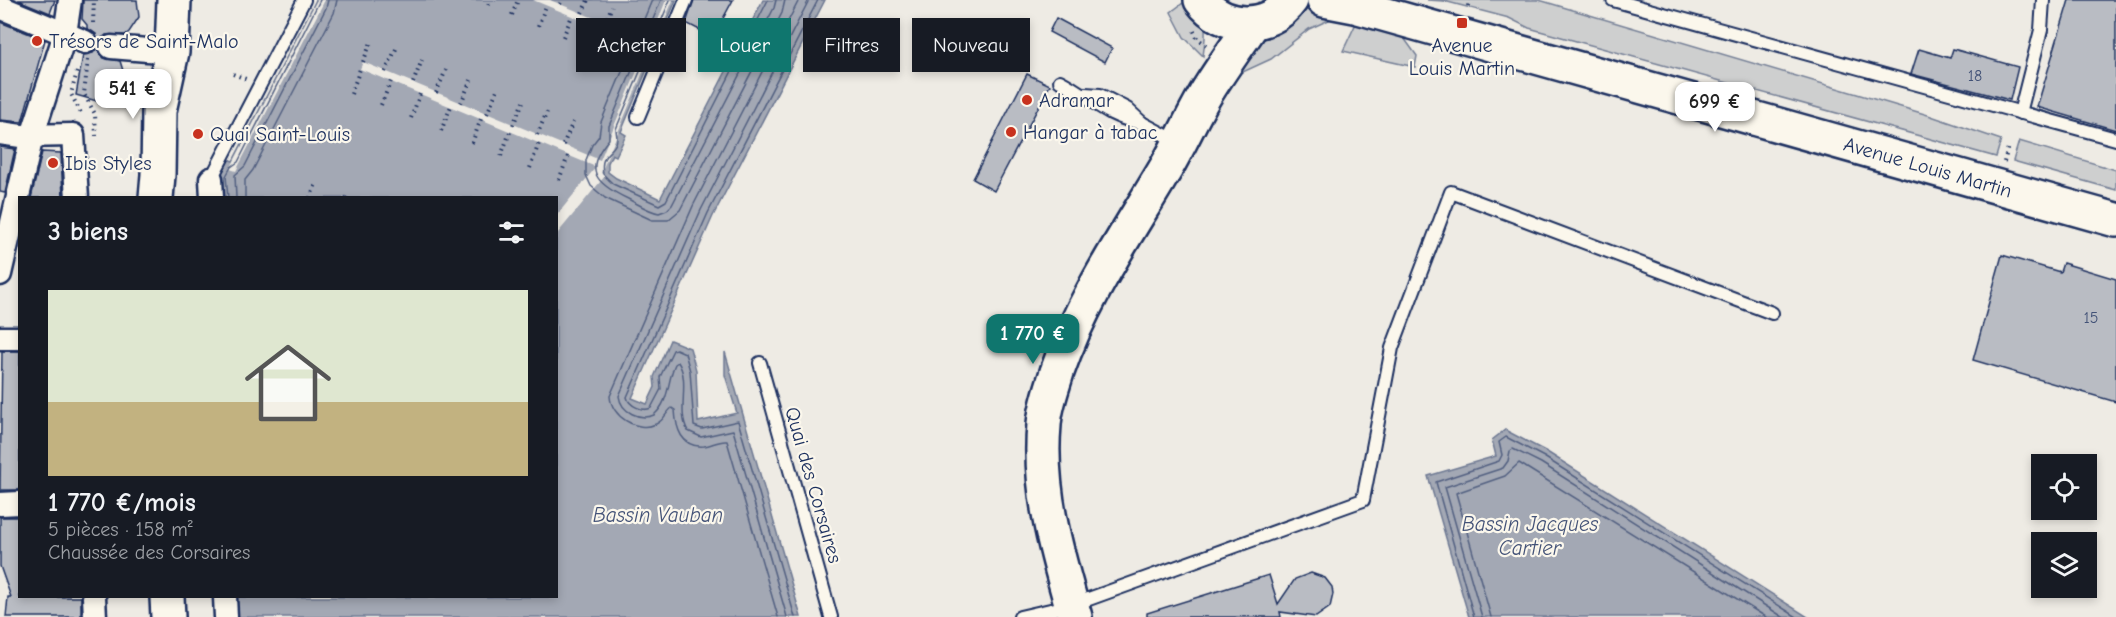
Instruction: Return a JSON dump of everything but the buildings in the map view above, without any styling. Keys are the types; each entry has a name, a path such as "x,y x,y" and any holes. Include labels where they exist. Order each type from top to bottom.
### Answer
{"street":[{"path":"70,0 87,43"},
{"path":"156,196 159,111 172,52 174,0"},
{"path":"1204,96 1207,6 1239,23 1253,23 1277,14 1291,0"},
{"name":"Avenue Louis Martin","path":"1323,0 1388,15 2116,220"},
{"path":"0,7 87,43 172,52"},
{"path":"1073,611 1052,533 1045,492 1042,455 1044,422 1050,395 1080,317 1180,143 1204,96 1253,23"},
{"path":"0,274 9,200 32,136 87,43"},
{"path":"0,133 32,136 83,127 77,196"},
{"path":"0,338 18,338"},
{"path":"0,504 18,503"},
{"path":"94,598 95,617"},
{"path":"167,598 168,617"},
{"path":"225,598 226,617"}],"lane":[{"path":"212,189 304,0"},
{"path":"638,117 686,0"},
{"path":"1614,0 2116,139"},
{"path":"2020,112 2041,30 2043,0"},
{"path":"1060,81 1085,94 1095,105 1119,118 1142,123 1180,143"},
{"path":"1020,617 1073,611 1363,500 1392,348 1450,192 1772,313"},
{"name":"Quai des Corsaires","path":"760,363 831,617"}],"path":[{"path":"94,0 87,43 84,94 95,114 96,138"},
{"path":"488,5 490,0"},
{"path":"512,15 518,0"},
{"path":"582,13 588,0"},
{"path":"1468,6 1470,0"},
{"path":"538,26 546,6"},
{"path":"607,18 612,6"},
{"path":"563,37 572,16"},
{"path":"363,62 372,39"},
{"path":"87,43 71,94 83,127 95,121"},
{"path":"385,72 396,49"},
{"path":"413,83 422,60"},
{"path":"351,94 360,69"},
{"path":"436,93 446,70"},
{"path":"461,103 471,80"},
{"path":"381,105 391,81"},
{"path":"487,114 497,90"},
{"path":"411,118 420,94"},
{"path":"513,125 523,102"},
{"path":"441,130 451,106"},
{"path":"537,135 547,112"},
{"path":"472,143 481,119"},
{"path":"563,145 573,122"},
{"path":"501,156 510,132"},
{"path":"530,168 539,144"},
{"path":"559,180 568,156"},
{"path":"311,196 316,184"}],"shaded area":[{"path":"1187,0 1199,13 1204,25 1203,56 1184,37 1171,12"},
{"path":"1427,0 1539,0 1928,115 2001,140 1996,157 1529,28 1509,18 1444,1"},
{"path":"1318,6 1333,7 1329,20 1309,29 1271,59 1243,72 1233,68 1244,49 1301,11"},
{"path":"1359,17 1396,27 1417,56 1415,67 1343,51"},
{"path":"2019,141 2116,170 2116,190 2013,161"}],"water":[{"name":"Bassin Vauban","path":"316,0 676,0 668,18 576,18 576,72 646,72 621,132 626,135 616,156 612,154 608,163 608,172 660,199 726,72 788,72 713,216 632,398 647,404 655,387 654,377 670,340 690,348 696,370 698,422 737,413 725,375 725,352 801,617 237,617 236,598 558,598 558,196 222,196 218,179 228,159 233,161"},
{"name":"Bassin Vauban","path":"763,0 825,0 816,18 803,18 803,42 791,66 791,18 754,18"},
{"name":"Bassin Jacques Cartier","path":"1505,430 1547,452 1808,617 1469,617 1428,476 1496,456 1492,440"}],"pier":[{"path":"317,0 325,0 236,171 230,169"},
{"path":"533,0 550,0 594,18 577,18"},
{"path":"666,0 673,0 666,18 659,18"},
{"path":"363,62 600,160 637,72 643,72 601,173 605,176 558,233 558,214 596,167 360,69"}],"place":[{"name":"Avenue Louis Martin","path":"1462,23"},
{"name":"Trésors de Saint-Malo","path":"37,41"},
{"name":"Adramar","path":"1027,100"},
{"name":"Hangar à tabac","path":"1011,132"},
{"name":"Quai Saint-Louis","path":"198,134"},
{"name":"Ibis Styles","path":"53,163"}]}
